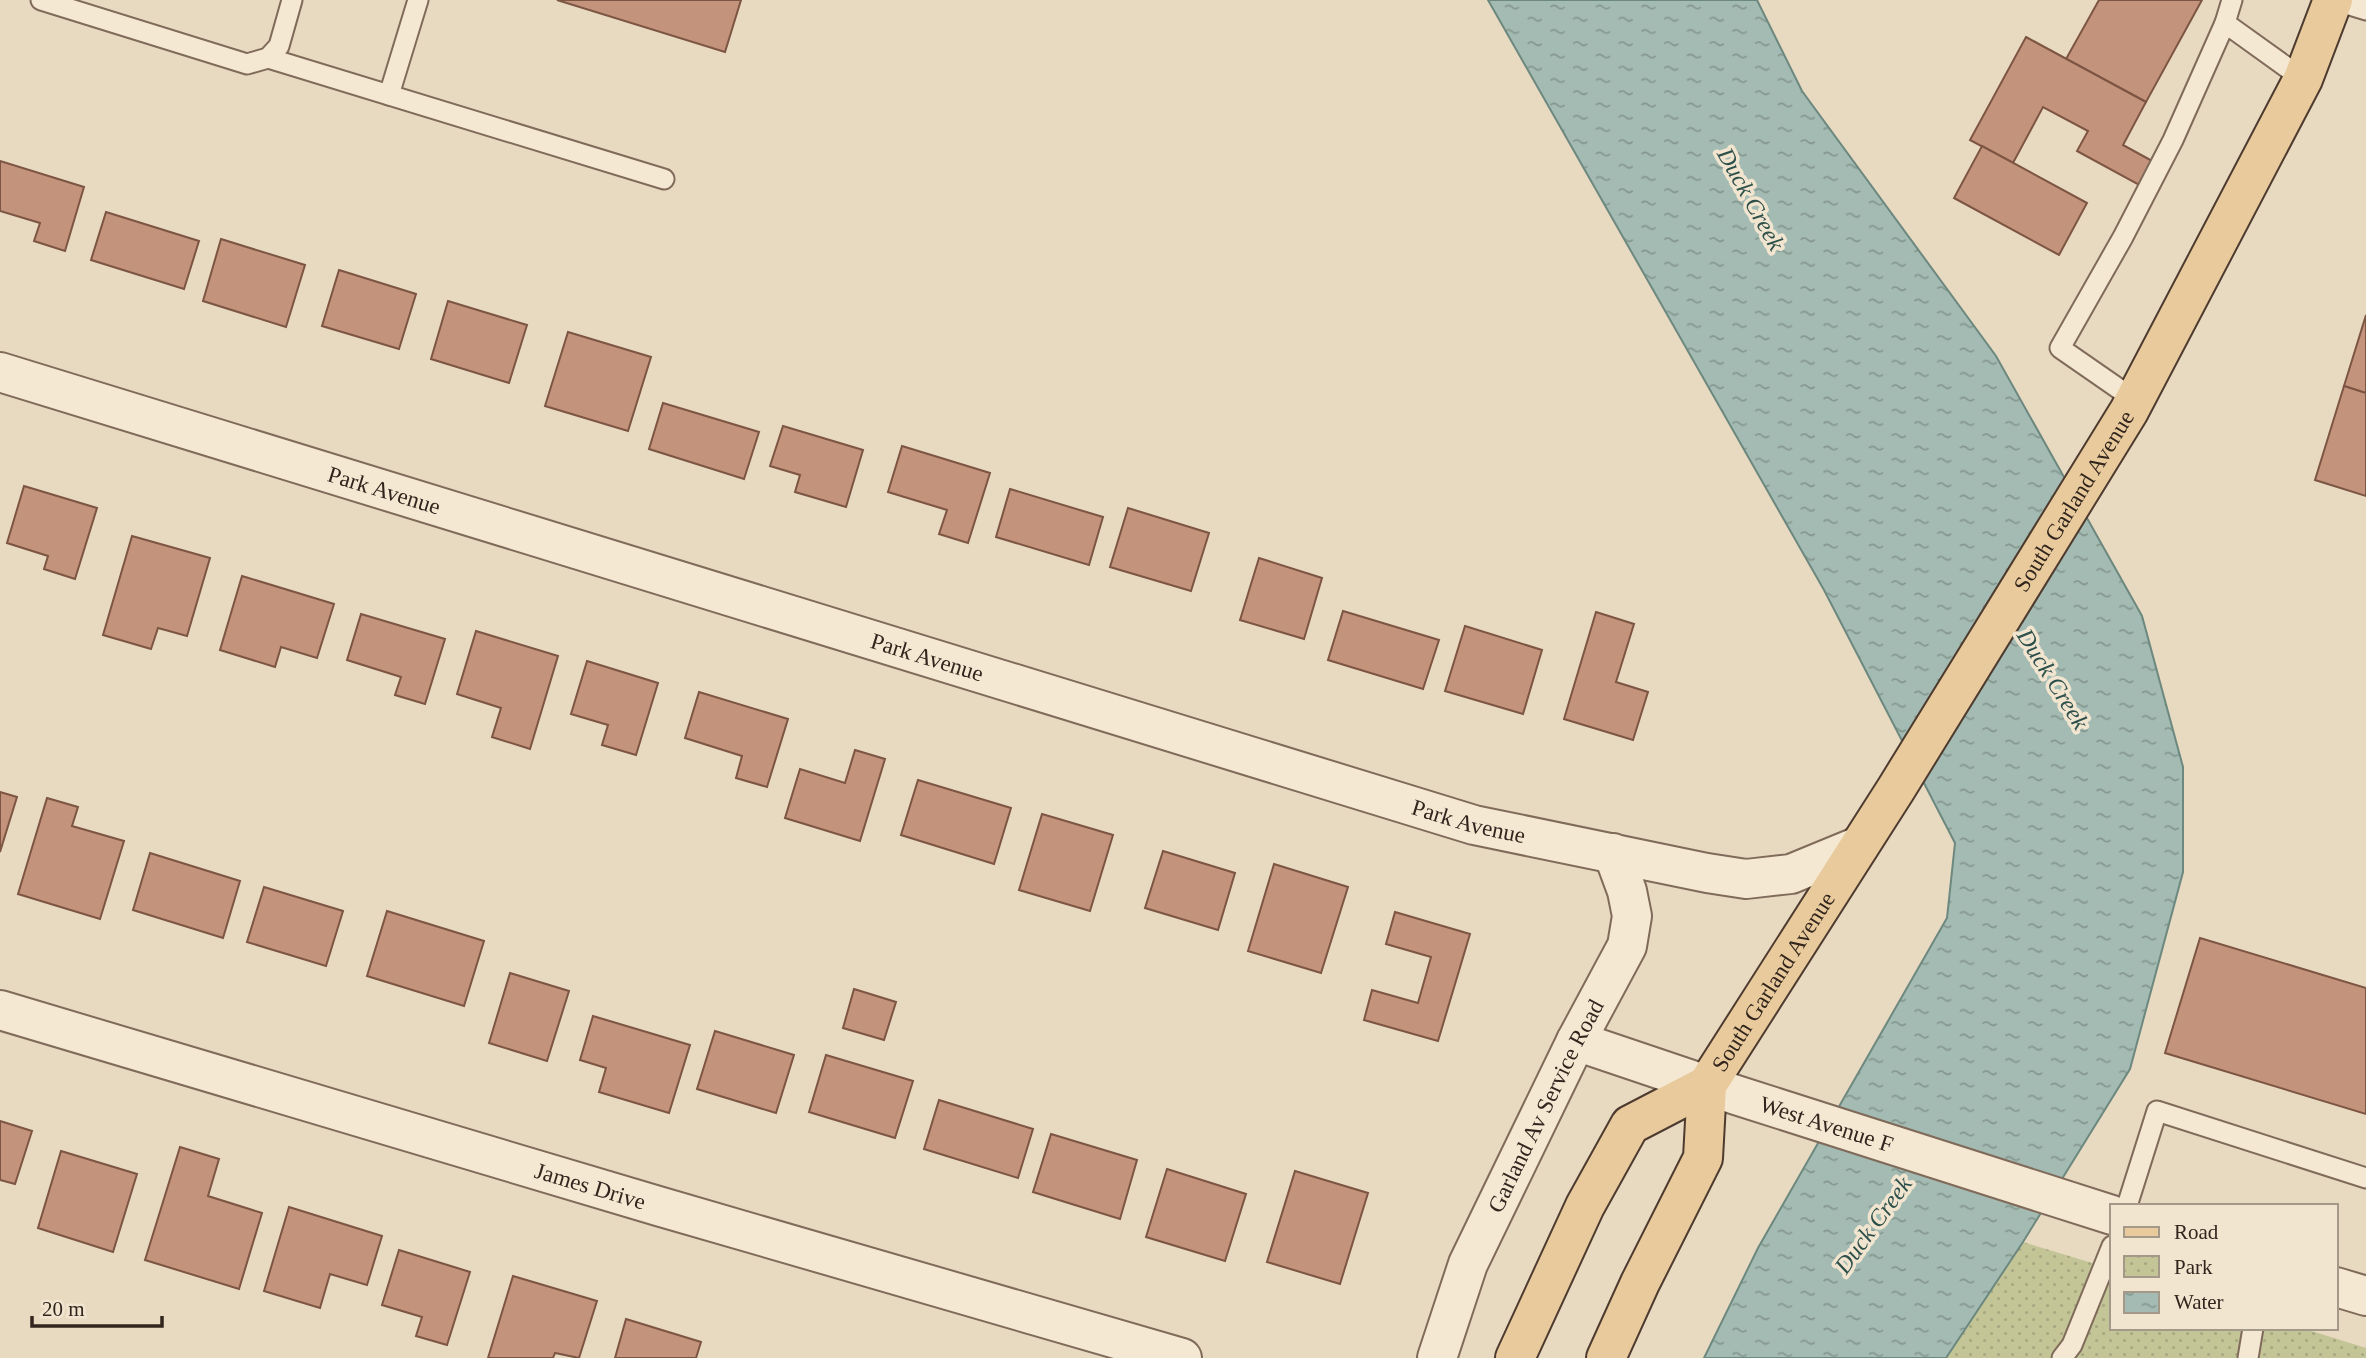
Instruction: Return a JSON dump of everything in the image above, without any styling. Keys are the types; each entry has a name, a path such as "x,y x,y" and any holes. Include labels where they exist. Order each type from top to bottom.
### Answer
{"main road":[{"name":"South Garland Avenue","path":"1606,1358 1640,1283 1703,1158 1707,1085 1896,789 2132,406 2303,79 2333,0"},
{"name":"South Garland Avenue","path":"1515,1358 1584,1206 1630,1125 1707,1085"}],"street":[{"name":"Park Avenue","path":"0,372 1474,825 1746,879 1791,874 1859,846"},
{"name":"Garland Av Service Road","path":"1437,1358 1468,1264 1576,1041 1627,946 1632,916 1627,891 1613,853"},
{"name":"James Drive","path":"0,1010 671,1210 1182,1358"},
{"name":"West Avenue F","path":"1576,1041 2110,1214"},
{"path":"2338,1288 2366,1296"}],"lane":[{"path":"41,0 247,64 268,58 279,46 292,0"},
{"path":"389,95 418,0"},
{"path":"2132,406 2060,348 2123,237 2173,140 2225,23 2232,0"},
{"path":"2333,0 2366,10"},
{"path":"2225,23 2303,79"},
{"path":"268,58 664,179"},
{"path":"2128,1204 2157,1111 2366,1178"},
{"path":"2062,1358 2073,1345 2110,1251"},
{"path":"2248,1358 2253,1330"}],"green space":[{"path":"2023,1242 2110,1268 2110,1330 2308,1330 2366,1348 2366,1358 1946,1358"}],"water":[{"name":"Duck Creek","path":"1488,0 1757,0 1802,91 1996,356 2142,616 2183,767 2183,872 2130,1069 2023,1242 1946,1358 1704,1358 1758,1248 1947,918 1955,843 1824,590"}],"building":[{"path":"557,0 741,0 725,52"},
{"path":"2099,0 2202,0 2146,102 2066,59"},
{"path":"2026,37 2146,102 2123,145 2154,162 2141,186 2077,151 2088,131 2043,107 2013,163 1970,140"},
{"path":"1982,146 2087,203 2059,255 1954,198"},
{"path":"0,161 84,187 65,251 34,241 40,223 0,211"},
{"path":"106,212 199,241 184,289 91,260"},
{"path":"221,239 305,265 286,327 203,301"},
{"path":"339,270 416,294 399,349 322,326"},
{"path":"448,301 527,325 509,383 431,359"},
{"path":"2366,315 2366,393 2344,386"},
{"path":"568,332 651,357 628,431 545,406"},
{"path":"2344,386 2366,393 2366,496 2315,480"},
{"path":"663,403 759,432 744,479 649,449"},
{"path":"783,426 863,450 846,507 795,492 800,475 770,466"},
{"path":"902,446 990,473 968,543 939,534 947,510 888,492"},
{"path":"24,486 97,508 75,579 44,569 48,556 7,543"},
{"path":"1010,489 1103,517 1089,565 996,537"},
{"path":"1128,508 1209,533 1191,591 1110,567"},
{"path":"132,536 210,558 187,636 158,628 151,649 103,635"},
{"path":"1259,558 1322,578 1304,639 1240,620"},
{"path":"242,576 334,604 317,658 281,647 275,667 220,650"},
{"path":"1343,611 1439,640 1423,689 1328,660"},
{"path":"1596,612 1634,624 1616,682 1648,692 1633,740 1564,719"},
{"path":"361,614 445,639 425,704 395,695 401,677 347,660"},
{"path":"1465,626 1542,650 1523,714 1445,691"},
{"path":"476,631 558,656 530,749 492,737 501,708 457,694"},
{"path":"587,661 658,683 636,755 602,745 608,725 571,714"},
{"path":"699,692 788,719 767,787 736,778 742,756 685,738"},
{"path":"855,750 885,759 860,841 785,818 800,769 845,783"},
{"path":"918,780 1011,808 994,864 901,835"},
{"path":"0,792 17,797 0,852"},
{"path":"47,798 78,807 72,826 124,841 100,919 18,894"},
{"path":"1042,814 1113,835 1090,911 1019,890"},
{"path":"1163,851 1235,873 1218,930 1145,908"},
{"path":"150,853 240,881 223,938 133,910"},
{"path":"1274,864 1348,887 1321,973 1248,951"},
{"path":"264,887 343,911 326,966 247,942"},
{"path":"387,911 484,941 464,1006 367,976"},
{"path":"1395,912 1470,934 1438,1041 1364,1020 1372,990 1418,1003 1431,957 1386,944"},
{"path":"2200,938 2366,988 2366,1114 2165,1053"},
{"path":"510,973 569,991 547,1061 489,1043"},
{"path":"854,989 896,1002 884,1040 843,1028"},
{"path":"593,1016 690,1045 669,1113 599,1092 606,1068 580,1060"},
{"path":"715,1031 794,1055 776,1113 697,1089"},
{"path":"826,1055 913,1081 895,1138 809,1112"},
{"path":"939,1100 1033,1129 1018,1178 924,1149"},
{"path":"0,1121 32,1131 15,1184 0,1180"},
{"path":"1051,1134 1137,1160 1120,1219 1033,1192"},
{"path":"180,1147 219,1159 208,1196 262,1213 239,1289 145,1260"},
{"path":"61,1151 137,1174 113,1252 38,1228"},
{"path":"1167,1169 1246,1194 1225,1261 1146,1237"},
{"path":"1295,1171 1368,1193 1340,1284 1267,1262"},
{"path":"289,1207 382,1236 367,1285 330,1274 320,1308 264,1291"},
{"path":"399,1250 470,1272 447,1345 416,1336 422,1317 382,1305"},
{"path":"513,1276 597,1301 579,1358 555,1353 553,1358 488,1358"},
{"path":"626,1319 701,1342 696,1358 615,1358"}]}
